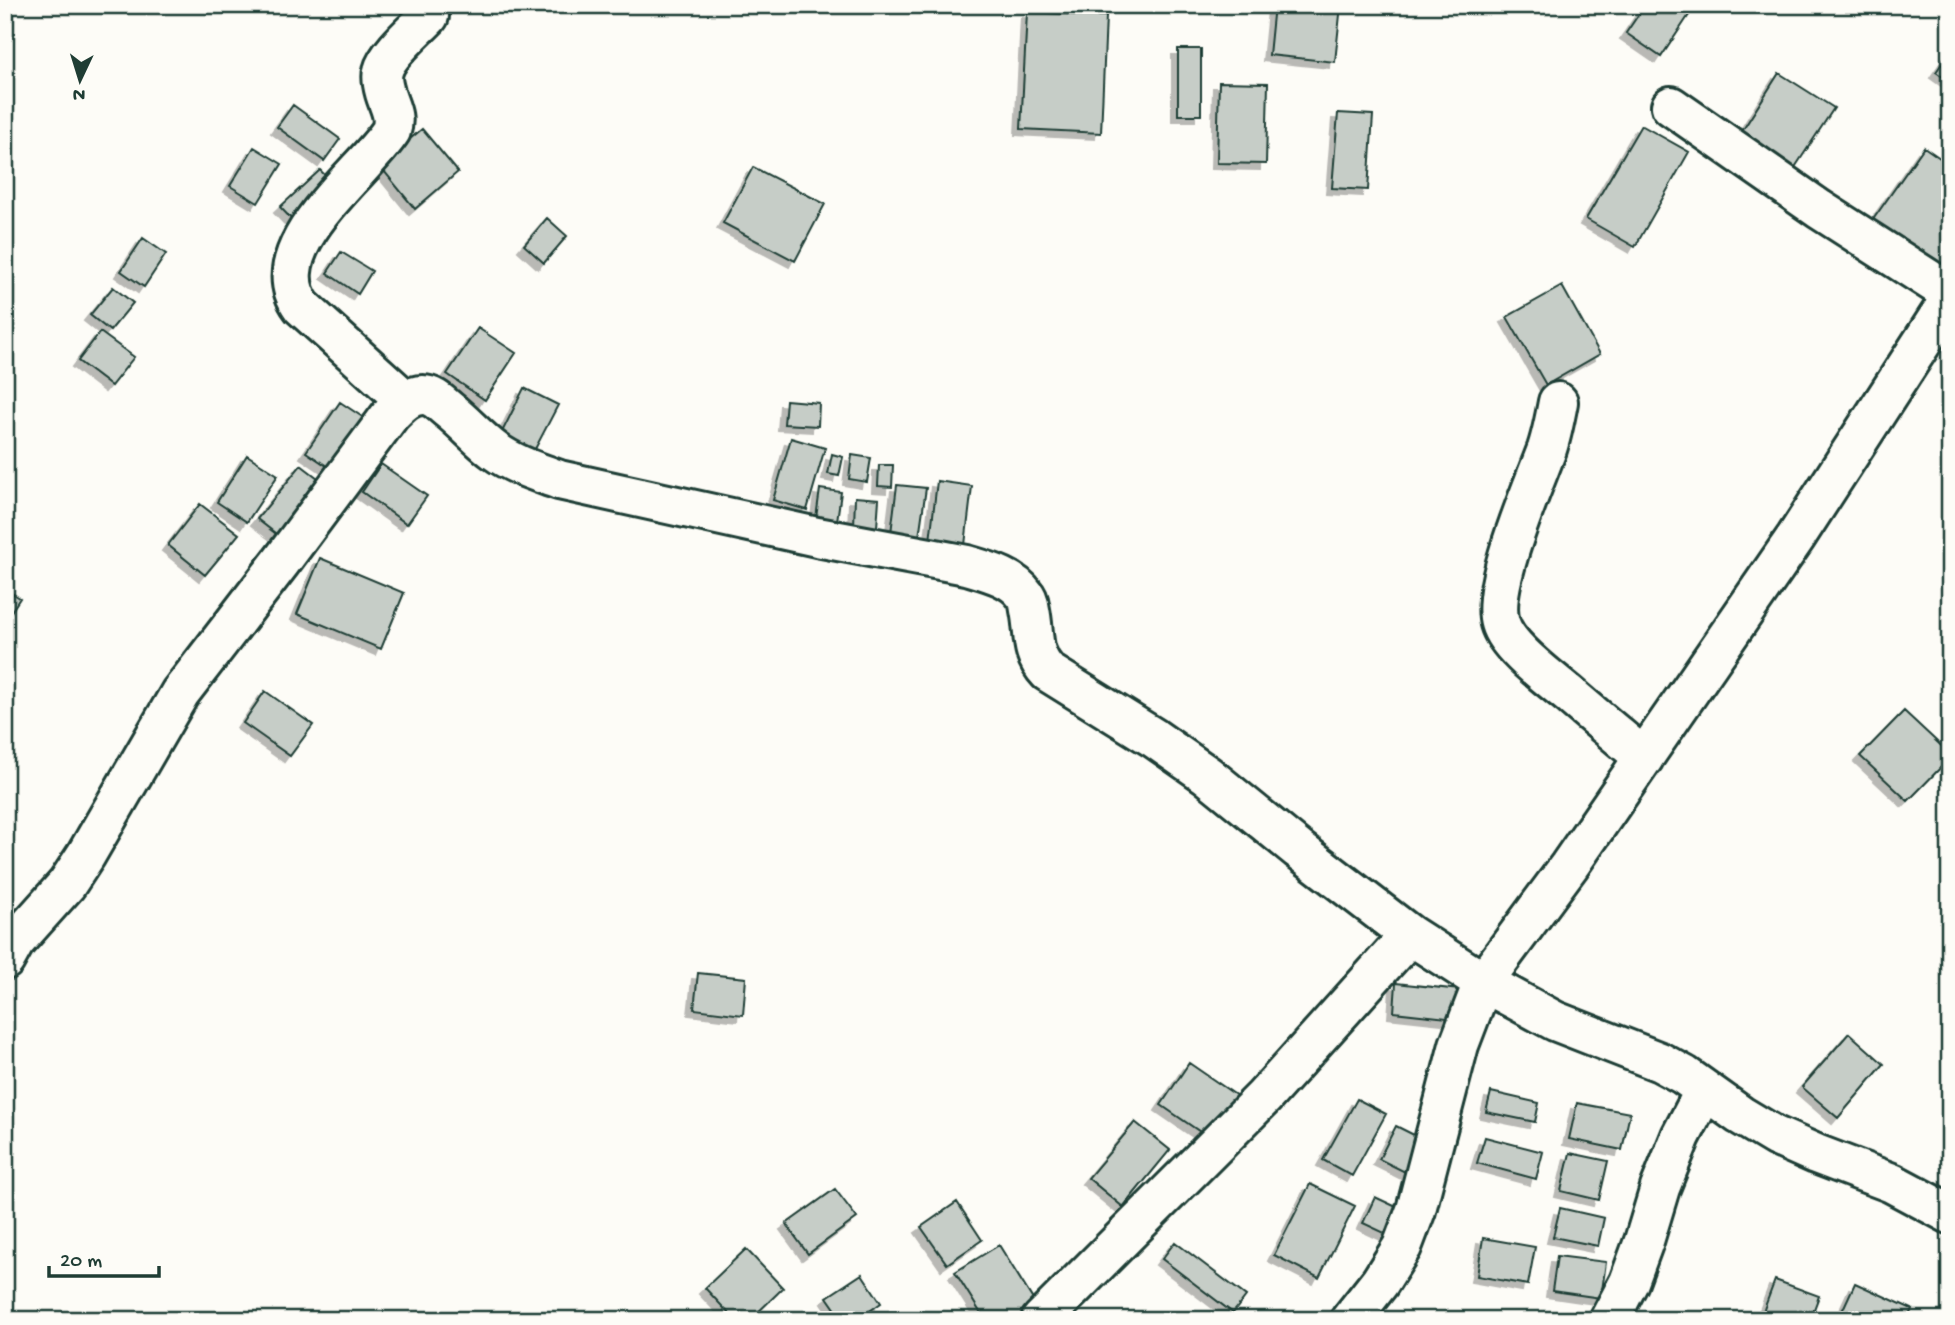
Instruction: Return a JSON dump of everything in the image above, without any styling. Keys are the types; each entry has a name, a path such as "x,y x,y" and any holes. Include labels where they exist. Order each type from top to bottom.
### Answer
{"street":[{"path":"405,400 302,307 292,291 292,281 300,242 314,220 391,131 393,116 384,90 384,68 429,16"},
{"path":"1671,106 1818,209 1950,293"},
{"path":"1350,1320 1380,1282 1402,1247 1416,1210 1460,1045 1483,982 1569,866 1796,537 1950,299"},
{"path":"5,960 15,942 67,884 180,693 391,414 405,400 426,395 435,398 495,451 559,481 817,537 967,565 1002,577 1027,597 1034,645 1039,662 1048,672 1208,775 1298,849 1410,935 1483,982 1555,1021 1660,1062 1685,1075 1740,1115 1775,1136 1892,1183 1950,1214"},
{"path":"1558,402 1548,446 1501,584 1500,623 1509,640 1529,660 1644,758"},
{"path":"1041,1320 1265,1097 1410,935"},
{"path":"1609,1320 1629,1282 1660,1188 1681,1136 1705,1090"}],"building":[{"path":"1274,5 1341,5 1335,62 1269,55"},
{"path":"1645,5 1688,5 1693,9 1661,57 1626,33"},
{"path":"1027,12 1106,16 1101,133 1021,129"},
{"path":"1178,49 1201,49 1201,115 1178,115"},
{"path":"1950,52 1950,82 1936,72"},
{"path":"1779,73 1834,108 1788,178 1734,144"},
{"path":"1219,82 1268,83 1266,164 1217,163"},
{"path":"293,105 340,139 324,161 277,127"},
{"path":"1338,113 1373,115 1368,190 1332,188"},
{"path":"1641,125 1689,152 1635,247 1586,219"},
{"path":"422,129 458,172 415,209 379,165"},
{"path":"254,147 282,164 258,203 230,186"},
{"path":"1924,147 1950,165 1950,275 1872,221"},
{"path":"753,167 825,204 795,261 723,223"},
{"path":"320,170 339,190 299,227 280,207"},
{"path":"547,218 567,236 544,263 524,245"},
{"path":"143,238 166,254 144,287 121,271"},
{"path":"341,252 372,271 358,294 327,273"},
{"path":"1562,286 1600,354 1546,385 1507,317"},
{"path":"113,287 133,303 110,331 90,315"},
{"path":"478,328 516,353 485,400 447,374"},
{"path":"100,332 134,357 111,386 78,361"},
{"path":"524,388 558,405 534,451 501,434"},
{"path":"786,400 819,403 818,426 784,424"},
{"path":"340,402 373,424 339,474 306,452"},
{"path":"791,438 825,448 807,510 773,500"},
{"path":"832,454 843,457 839,476 828,474"},
{"path":"247,455 278,475 247,522 217,502"},
{"path":"852,455 871,458 867,482 849,479"},
{"path":"381,464 427,496 407,524 362,492"},
{"path":"301,465 331,488 288,543 257,519"},
{"path":"879,465 893,465 892,487 878,486"},
{"path":"937,481 972,486 965,545 930,541"},
{"path":"897,485 926,488 919,537 891,533"},
{"path":"820,489 841,492 837,521 816,518"},
{"path":"855,497 879,499 877,527 854,526"},
{"path":"200,504 239,534 205,575 168,545"},
{"path":"320,558 404,593 381,649 297,614"},
{"path":"5,589 20,598 5,621"},
{"path":"265,691 313,725 290,756 243,723"},
{"path":"1904,711 1950,754 1950,758 1908,801 1860,756"},
{"path":"698,973 746,978 743,1015 694,1009"},
{"path":"1396,983 1460,990 1456,1019 1394,1012"},
{"path":"1849,1033 1884,1064 1838,1118 1802,1087"},
{"path":"1189,1063 1240,1098 1212,1140 1161,1105"},
{"path":"1491,1092 1539,1103 1535,1122 1486,1112"},
{"path":"1357,1099 1386,1114 1352,1176 1323,1160"},
{"path":"1577,1103 1630,1113 1622,1150 1569,1139"},
{"path":"1135,1122 1170,1150 1123,1207 1088,1178"},
{"path":"1396,1126 1424,1140 1407,1173 1379,1159"},
{"path":"1485,1137 1543,1152 1536,1179 1477,1163"},
{"path":"1570,1153 1608,1161 1599,1200 1561,1191"},
{"path":"1310,1184 1355,1206 1319,1278 1274,1255"},
{"path":"835,1189 857,1218 808,1254 786,1224"},
{"path":"1375,1197 1405,1211 1393,1237 1363,1223"},
{"path":"957,1202 982,1240 947,1264 921,1227"},
{"path":"1560,1208 1604,1218 1598,1246 1553,1237"},
{"path":"1483,1238 1535,1247 1528,1285 1477,1276"},
{"path":"1175,1242 1246,1296 1233,1313 1162,1259"},
{"path":"999,1245 1040,1311 1025,1320 985,1320 955,1272"},
{"path":"746,1249 783,1288 750,1320 735,1320 705,1288"},
{"path":"1557,1256 1606,1262 1601,1298 1552,1291"},
{"path":"862,1274 881,1303 857,1320 843,1320 827,1297"},
{"path":"1775,1280 1819,1296 1810,1320 1760,1320"},
{"path":"1855,1283 1912,1309 1907,1320 1838,1320"}]}
